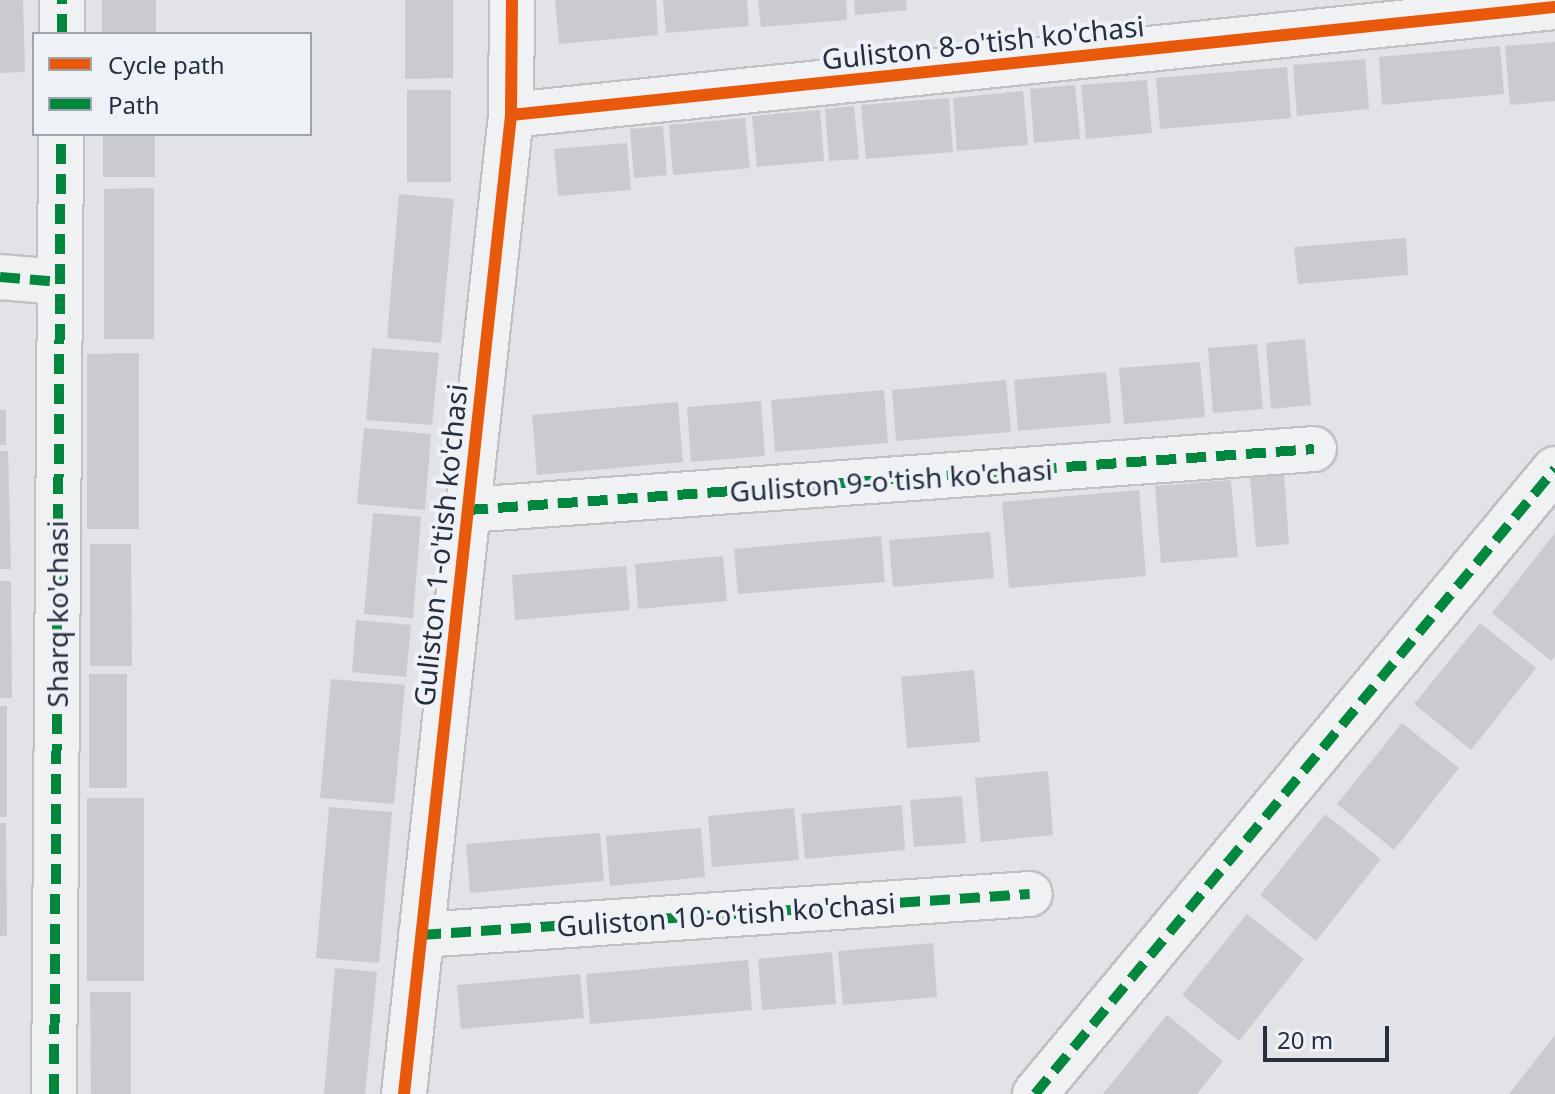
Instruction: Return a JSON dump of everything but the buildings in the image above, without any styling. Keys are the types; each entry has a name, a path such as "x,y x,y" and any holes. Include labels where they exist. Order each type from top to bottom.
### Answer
{"street":[{"path":"62,0 62,32"},
{"name":"Guliston 1-o'tish ko'chasi","path":"404,1094 511,115 512,0"},
{"name":"Guliston 8-o'tish ko'chasi","path":"511,115 1555,7"},
{"name":"Sharq ko'chasi","path":"54,1094 61,136"},
{"path":"0,277 60,282"},
{"name":"Guliston 9-o'tish ko'chasi","path":"468,510 1314,449"},
{"path":"1035,1094 1555,469"},
{"name":"Guliston 10-o'tish ko'chasi","path":"421,935 1030,894"}],"marked path":[{"path":"62,0 62,32"},
{"path":"54,1094 61,136"},
{"path":"0,277 60,282"},
{"path":"468,510 1314,449"},
{"path":"1035,1094 1555,469"},
{"path":"421,935 1030,894"}],"cycle path":[{"path":"404,1094 511,115 512,0"},
{"path":"511,115 1555,7"}]}
